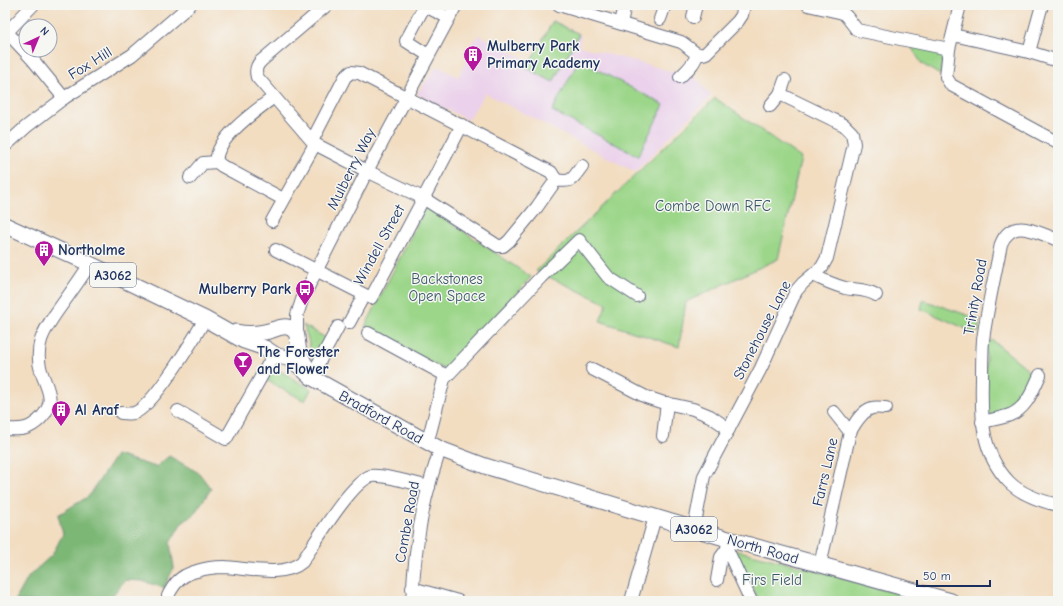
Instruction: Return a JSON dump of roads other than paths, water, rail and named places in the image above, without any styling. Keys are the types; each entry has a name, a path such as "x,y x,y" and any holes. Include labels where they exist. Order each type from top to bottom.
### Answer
{"main road":[{"name":"Bradford Road","path":"5,225 205,319 236,337 266,348 276,355 288,358 315,379 440,449"},
{"name":"Bradford Road","path":"220,327 247,334 266,332 285,326 290,328 297,340"},
{"path":"275,328 270,333 267,341 268,347 276,355 286,357 292,354 297,340"},
{"path":"297,340 304,362 315,379"},
{"name":"North Road","path":"440,449 485,466 655,516 694,529 727,544 820,565 951,601"}],"street":[{"path":"33,5 6,31 33,60 64,98"},
{"name":"Fox Hill","path":"5,146 26,127 64,98 132,55 190,5"},
{"path":"313,143 257,77 255,71 257,65 327,5"},
{"path":"428,55 406,41 424,5 449,18"},
{"name":"Mulberry Way","path":"297,340 297,315 303,298 367,171 456,5"},
{"path":"559,5 681,42 697,54 701,55 706,53 738,21 742,15 744,5"},
{"path":"621,23 625,5"},
{"path":"660,19 665,5"},
{"path":"808,5 843,13 857,30 949,49"},
{"path":"960,5 949,49 946,77 948,82 1058,143"},
{"path":"1029,52 1042,5"},
{"path":"952,35 1029,52 1058,61"},
{"path":"680,77 696,59 697,54"},
{"path":"272,221 313,143 345,77 351,72 359,73 462,125 551,172 556,180 567,182 572,179 582,166"},
{"path":"770,106 780,94 785,80"},
{"name":"Stonehouse Lane","path":"694,529 704,476 761,368 796,291 822,267 827,258 854,144 852,133 844,124 780,94"},
{"path":"217,162 217,155 226,138 233,130 274,97"},
{"name":"Windell Street","path":"276,250 370,298 462,125"},
{"name":"Windell Street","path":"313,143 423,198 498,246 503,246 509,241 537,207 556,180"},
{"path":"190,178 203,163 217,162 283,199"},
{"name":"Trinity Road","path":"1058,240 1025,228 1009,231 1001,244 983,340 982,422 989,450 998,468 1010,482 1030,496 1058,505"},
{"path":"426,442 430,433 444,379 541,277 579,240 608,277 637,296"},
{"path":"5,429 21,430 31,427 46,413 50,396 40,365 40,342 46,328 90,264"},
{"path":"813,275 835,285 872,292 876,295"},
{"path":"315,379 343,325 364,295"},
{"name":"Mulberry Way","path":"275,328 285,320 303,298"},
{"path":"122,413 134,413 147,404 184,355 205,319"},
{"path":"368,333 447,376"},
{"path":"178,411 226,439 276,355"},
{"path":"592,369 634,391 667,403 692,408 710,416 729,429"},
{"path":"982,422 1010,415 1020,409 1029,399 1040,375"},
{"path":"663,436 667,403"},
{"name":"Farrs Lane","path":"820,565 850,432 857,419 872,408 886,408"},
{"path":"834,412 850,432"},
{"name":"Combe Road","path":"412,601 412,588 418,543 429,487 440,449"},
{"path":"170,601 168,596 171,589 181,577 191,572 215,567 271,570 284,569 297,565 309,551 349,494 361,481 371,476 381,476 429,487"},
{"path":"631,601 655,516"},
{"path":"717,580 721,557 727,544"},
{"path":"727,544 752,601"},
{"path":"412,588 458,601"}],"place":[{"name":"Mulberry Park Primary Academy","path":"473,72"},
{"name":"Northolme","path":"44,267"},
{"name":"Mulberry Park","path":"305,306"},
{"name":"The Forester and Flower","path":"243,378"},
{"name":"Al Araf","path":"61,427"}],"park label":[{"name":"Combe Down RFC","path":"713,206"},
{"name":"Backstones Open Space","path":"447,288"},
{"name":"Firs Field","path":"772,580"}]}
